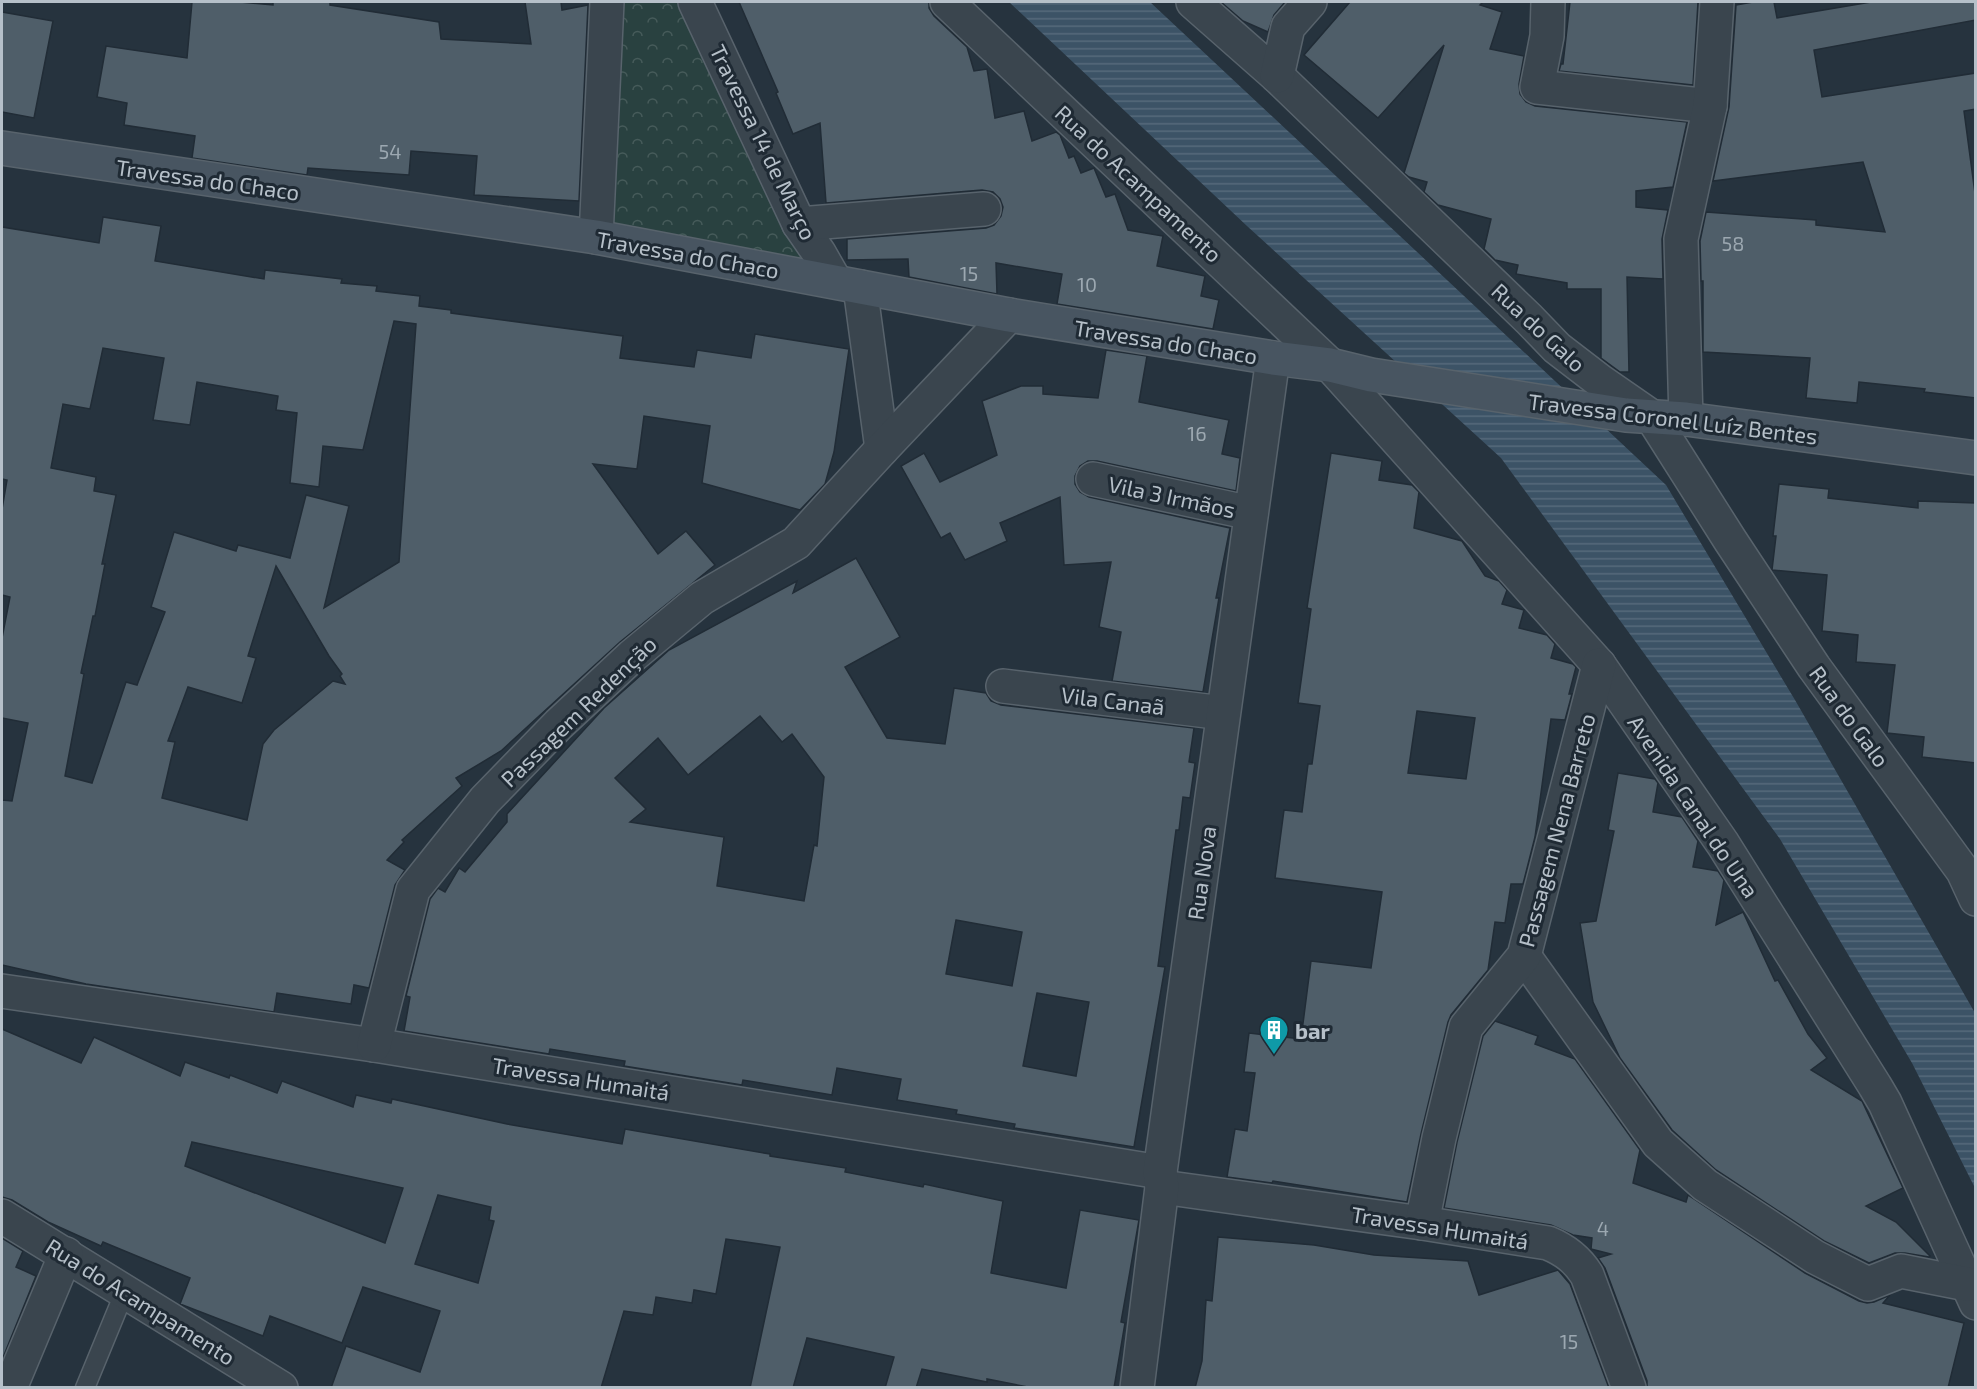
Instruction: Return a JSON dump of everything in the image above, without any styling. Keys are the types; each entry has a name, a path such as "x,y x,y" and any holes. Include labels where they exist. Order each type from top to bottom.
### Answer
{"street":[{"path":"596,237 607,2"},
{"name":"Travessa 14 de Março","path":"695,2 799,224 819,253 847,284"},
{"name":"Rua do Acampamento","path":"947,2 1330,365"},
{"name":"Rua do Galo","path":"1192,2 1277,76 1557,348 1639,416 1730,540 1814,667 1972,881"},
{"path":"1277,76 1288,27 1310,2"},
{"path":"1548,2 1547,36 1537,87 1710,106"},
{"path":"1686,419 1681,239 1710,106 1717,2"},
{"name":"Travessa do Chaco","path":"2,148 596,237 1009,315 1273,358 1330,365 1371,375"},
{"path":"799,224 984,209"},
{"path":"847,284 882,449"},
{"name":"Passagem Redenção","path":"374,1045 413,890 485,800 559,724 632,656 702,598 796,543 1009,315"},
{"name":"Rua Nova","path":"1137,1388 1161,1179 1273,358"},
{"name":"Avenida Canal do Una","path":"1330,365 1599,665 1723,844 1885,1103 1971,1294"},
{"name":"Travessa Coronel Luíz Bentes","path":"1371,375 1639,416 1686,419 1976,458"},
{"name":"Vila 3 Irmãos","path":"1093,479 1251,513"},
{"name":"Passagem Nena Barreto","path":"1422,1223 1439,1138 1466,1027 1524,956 1599,665"},
{"name":"Vila Canaã","path":"1003,686 1223,713"},
{"path":"1524,956 1658,1143 1705,1185 1815,1257 1868,1284 1901,1271 1971,1294"},
{"name":"Travessa Humaitá","path":"2,991 374,1045 1548,1243 1562,1248 1578,1261 1587,1275 1629,1388"},
{"name":"Rua do Acampamento","path":"2,1216 281,1388"},
{"path":"10,1388 66,1254"}],"lane":[{"path":"85,1388 125,1292"}],"green space":[{"path":"618,2 696,2 819,266 608,248"}],"water":[{"path":"1009,2 1150,2 1666,485 1795,700 1975,1013 1975,1188 1912,1063 1780,839 1501,458 1247,226"}],"building":[{"path":"192,2 273,5 273,2 330,2 330,5 439,22 441,39 531,44 525,2 561,2 562,10 588,5 579,201 474,195 477,156 411,151 409,175 308,168 307,175 192,158 195,136 124,125 127,103 97,97 106,46 187,58"},
{"path":"739,2 929,2 929,8 934,16 967,47 974,71 987,69 995,118 1024,111 1032,141 1056,132 1060,135 1069,158 1074,156 1081,173 1094,168 1106,197 1115,194 1128,230 1163,236 1157,266 1205,276 1201,296 1219,300 1213,329 1057,304 1062,274 996,263 997,294 909,277 908,259 847,260 847,239 986,228 994,225 1001,216 1003,207 1000,199 993,192 982,190 826,203 820,123 793,134 776,93 778,92"},
{"path":"1221,2 1285,2 1274,15 1268,32 1243,21"},
{"path":"1350,2 1483,2 1480,5 1502,12 1490,49 1524,56 1519,84 1520,94 1526,102 1535,106 1687,122 1673,187 1636,191 1636,207 1668,210 1662,239 1663,279 1627,277 1629,372 1620,372 1601,358 1601,289 1567,289 1567,283 1516,274 1518,265 1495,260 1484,249 1491,219 1438,205 1424,192 1427,182 1409,177 1404,173 1444,45 1378,118 1304,55"},
{"path":"1570,2 1698,2 1693,85 1559,71 1563,64"},
{"path":"1774,2 1777,18 1871,2 1976,2 1976,20 1814,50 1822,97 1976,73 1976,109 1964,111 1976,201 1976,398 1924,392 1925,389 1859,382 1857,403 1806,398 1810,358 1703,352 1703,281 1701,281 1700,241 1706,212 1816,220 1816,225 1885,232 1863,162 1713,181 1729,107 1736,5"},
{"path":"2,12 53,21 34,118 2,112"},
{"path":"103,217 161,226 155,261 264,279 265,270 342,279 341,283 377,286 376,291 420,296 419,306 451,310 451,313 623,336 620,358 694,367 697,350 751,358 755,334 849,349 834,452 825,484 800,510 702,483 710,426 644,416 637,469 593,464 658,554 686,531 715,565 620,642 501,751 456,778 462,786 402,840 404,842 387,860 405,870 395,885 369,988 354,985 351,1004 277,993 274,1012 86,984 2,965 2,800 12,801 28,723 2,718 2,638 10,597 2,595 2,509 7,480 2,479 2,227 99,243","holes":["394,321 416,324 399,562 324,608 349,506 306,495 290,558 238,545 236,551 174,532 151,607 165,612 137,685 126,682 92,783 65,776 84,674 81,673 93,616 95,616 105,564 102,564 116,495 94,491 96,477 51,468 63,404 90,409 103,348 164,358 153,420 190,425 197,382 278,396 276,410 297,413 290,483 319,487 323,446 363,450","276,566 342,674 340,676 345,684 333,681 274,730 263,744 247,820 162,798 175,742 168,741 188,687 242,703 256,658 248,656"]},
{"path":"1106,350 1147,356 1139,402 1229,420 1222,454 1240,458 1236,491 1097,461 1088,461 1080,466 1075,476 1075,484 1080,492 1089,497 1230,528 1216,598 1219,598 1203,692 1112,681 1121,632 1099,627 1111,562 1064,565 1060,497 1000,523 1007,541 965,560 950,533 941,538 901,466 924,453 940,482 997,455 982,401 1021,386 1043,386 1043,394 1098,398"},
{"path":"1331,453 1382,461 1379,480 1412,485 1419,492 1414,528 1462,541 1485,576 1499,581 1507,590 1502,604 1524,610 1519,628 1547,635 1555,644 1551,658 1573,664 1576,667 1565,720 1551,719 1535,837 1523,884 1511,884 1505,923 1495,922 1488,970 1451,1015 1448,1022 1407,1202 1273,1181 1272,1183 1227,1177 1235,1129 1247,1131 1255,1073 1244,1072 1249,1033 1301,1039 1311,961 1371,968 1382,892 1275,878 1284,810 1302,812 1308,764 1312,764 1320,706 1298,703 1311,609 1307,608","holes":["1417,711 1475,718 1466,779 1408,773"]},
{"path":"1779,484 1829,489 1828,498 1918,508 1918,501 1976,503 1976,763 1922,757 1924,737 1887,733 1895,665 1856,662 1858,635 1822,631 1827,575 1772,570"},
{"path":"856,558 900,637 845,667 887,738 945,744 954,688 986,693 991,701 1001,705 1194,728 1189,762 1195,763 1190,798 1183,797 1179,830 1176,830 1158,966 1165,967 1134,1147 1014,1128 1015,1124 956,1114 957,1110 897,1100 901,1079 837,1068 832,1095 743,1080 742,1085 624,1066 625,1061 550,1049 549,1054 404,1031 410,997 406,996 430,899 438,888 445,892 459,868 465,872 507,822 507,814 604,708 669,650 797,581 793,593","holes":["760,716 782,742 792,734 824,777 817,846 814,845 804,901 717,886 724,837 630,822 646,809 615,778 658,738 688,775","956,920 1022,932 1012,986 946,974","1037,993 1089,1002 1076,1076 1023,1066"]},
{"path":"1618,773 1655,779 1658,783 1653,812 1682,817 1698,841 1693,867 1718,871 1724,880 1716,925 1743,912 1775,981 1778,980 1808,1034 1827,1058 1811,1070 1862,1101 1903,1188 1866,1206 1896,1222 1929,1257 1895,1253 1869,1263 1824,1241 1716,1170 1672,1130 1620,1058 1593,1002 1580,923 1596,921 1614,831 1608,830"},
{"path":"1495,1021 1538,1036 1535,1044 1575,1059 1640,1150 1633,1183 1686,1202 1688,1195 1805,1273 1859,1301 1874,1302 1890,1295 1883,1303 1964,1323 1948,1388 1647,1388 1647,1381 1605,1268 1598,1258 1611,1254 1591,1249 1592,1238 1573,1235 1551,1225 1444,1208 1457,1142 1483,1036"},
{"path":"2,1029 81,1063 94,1037 180,1076 185,1062 229,1078 230,1075 277,1093 282,1081 353,1107 356,1095 391,1103 392,1099 507,1124 622,1144 625,1129 846,1168 845,1172 923,1187 924,1184 1003,1201 991,1273 1066,1288 1080,1210 1139,1220 1121,1322 1125,1323 1114,1388 1033,1388 987,1379 987,1382 922,1369 916,1388 885,1388 894,1357 807,1338 793,1388 750,1388 780,1247 726,1239 716,1294 694,1290 692,1303 656,1297 653,1315 624,1311 601,1388 331,1388 346,1346 420,1372 440,1311 363,1287 342,1343 270,1316 263,1336 180,1304 190,1278 103,1242 101,1246 48,1222 12,1200 2,1197","holes":["192,1142 403,1188 385,1243 185,1166","438,1195 491,1207 489,1220 494,1221 478,1283 415,1264"]},
{"path":"1218,1237 1314,1245 1374,1255 1468,1261 1479,1295 1558,1270 1570,1284 1609,1388 1195,1388 1202,1361 1206,1300 1212,1301"},
{"path":"2,1238 23,1251 16,1267 36,1276 2,1360"}],"place":[{"name":"bar","path":"1274,1056"}]}
